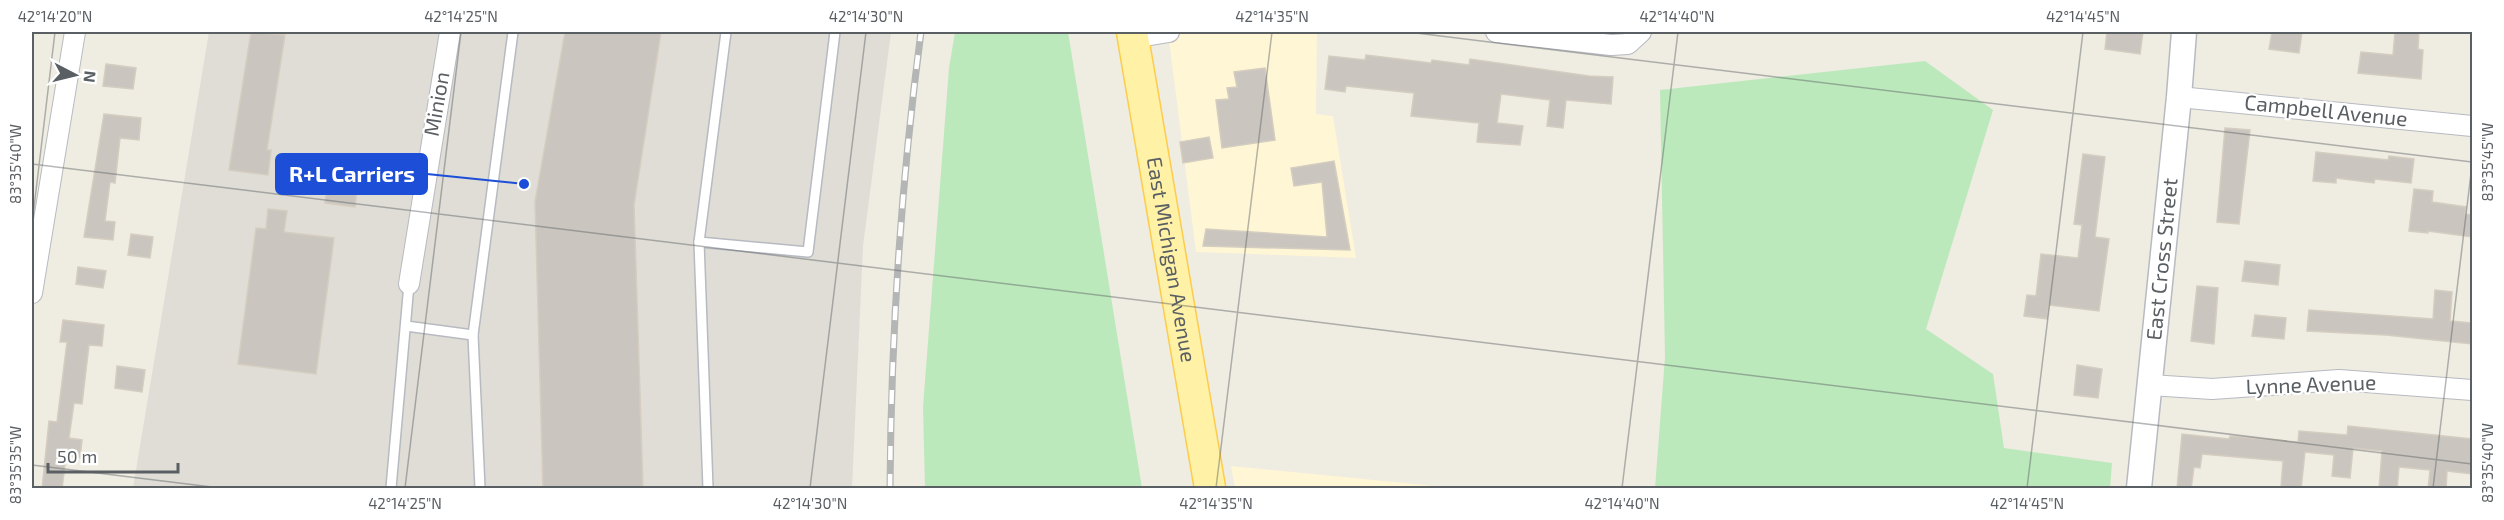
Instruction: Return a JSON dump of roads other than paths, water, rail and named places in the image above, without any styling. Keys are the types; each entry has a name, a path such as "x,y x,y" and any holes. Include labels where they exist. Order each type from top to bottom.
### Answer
{"main road":[{"name":"East Michigan Avenue","path":"1132,35 1210,489"}],"street":[{"path":"32,293 75,32"},
{"name":"Minion","path":"410,284 450,32"},
{"path":"1132,35 1169,32"},
{"path":"1496,32 1611,45 1628,44 1641,32"},
{"name":"East Cross Street","path":"2139,489 2184,32"},
{"name":"Campbell Avenue","path":"2179,97 2472,126"},
{"name":"Lynne Avenue","path":"2150,385 2212,389 2339,380 2472,390"}],"lane":[{"path":"480,489 474,335 513,32"},
{"path":"708,489 699,242 726,32"},
{"path":"699,242 808,252 835,32"},
{"path":"391,489 410,284"},
{"path":"406,326 474,335"}],"railway":[{"path":"890,488 892,374 898,260 921,32"}],"place":[{"name":"R+L Carriers","path":"524,184"}]}
